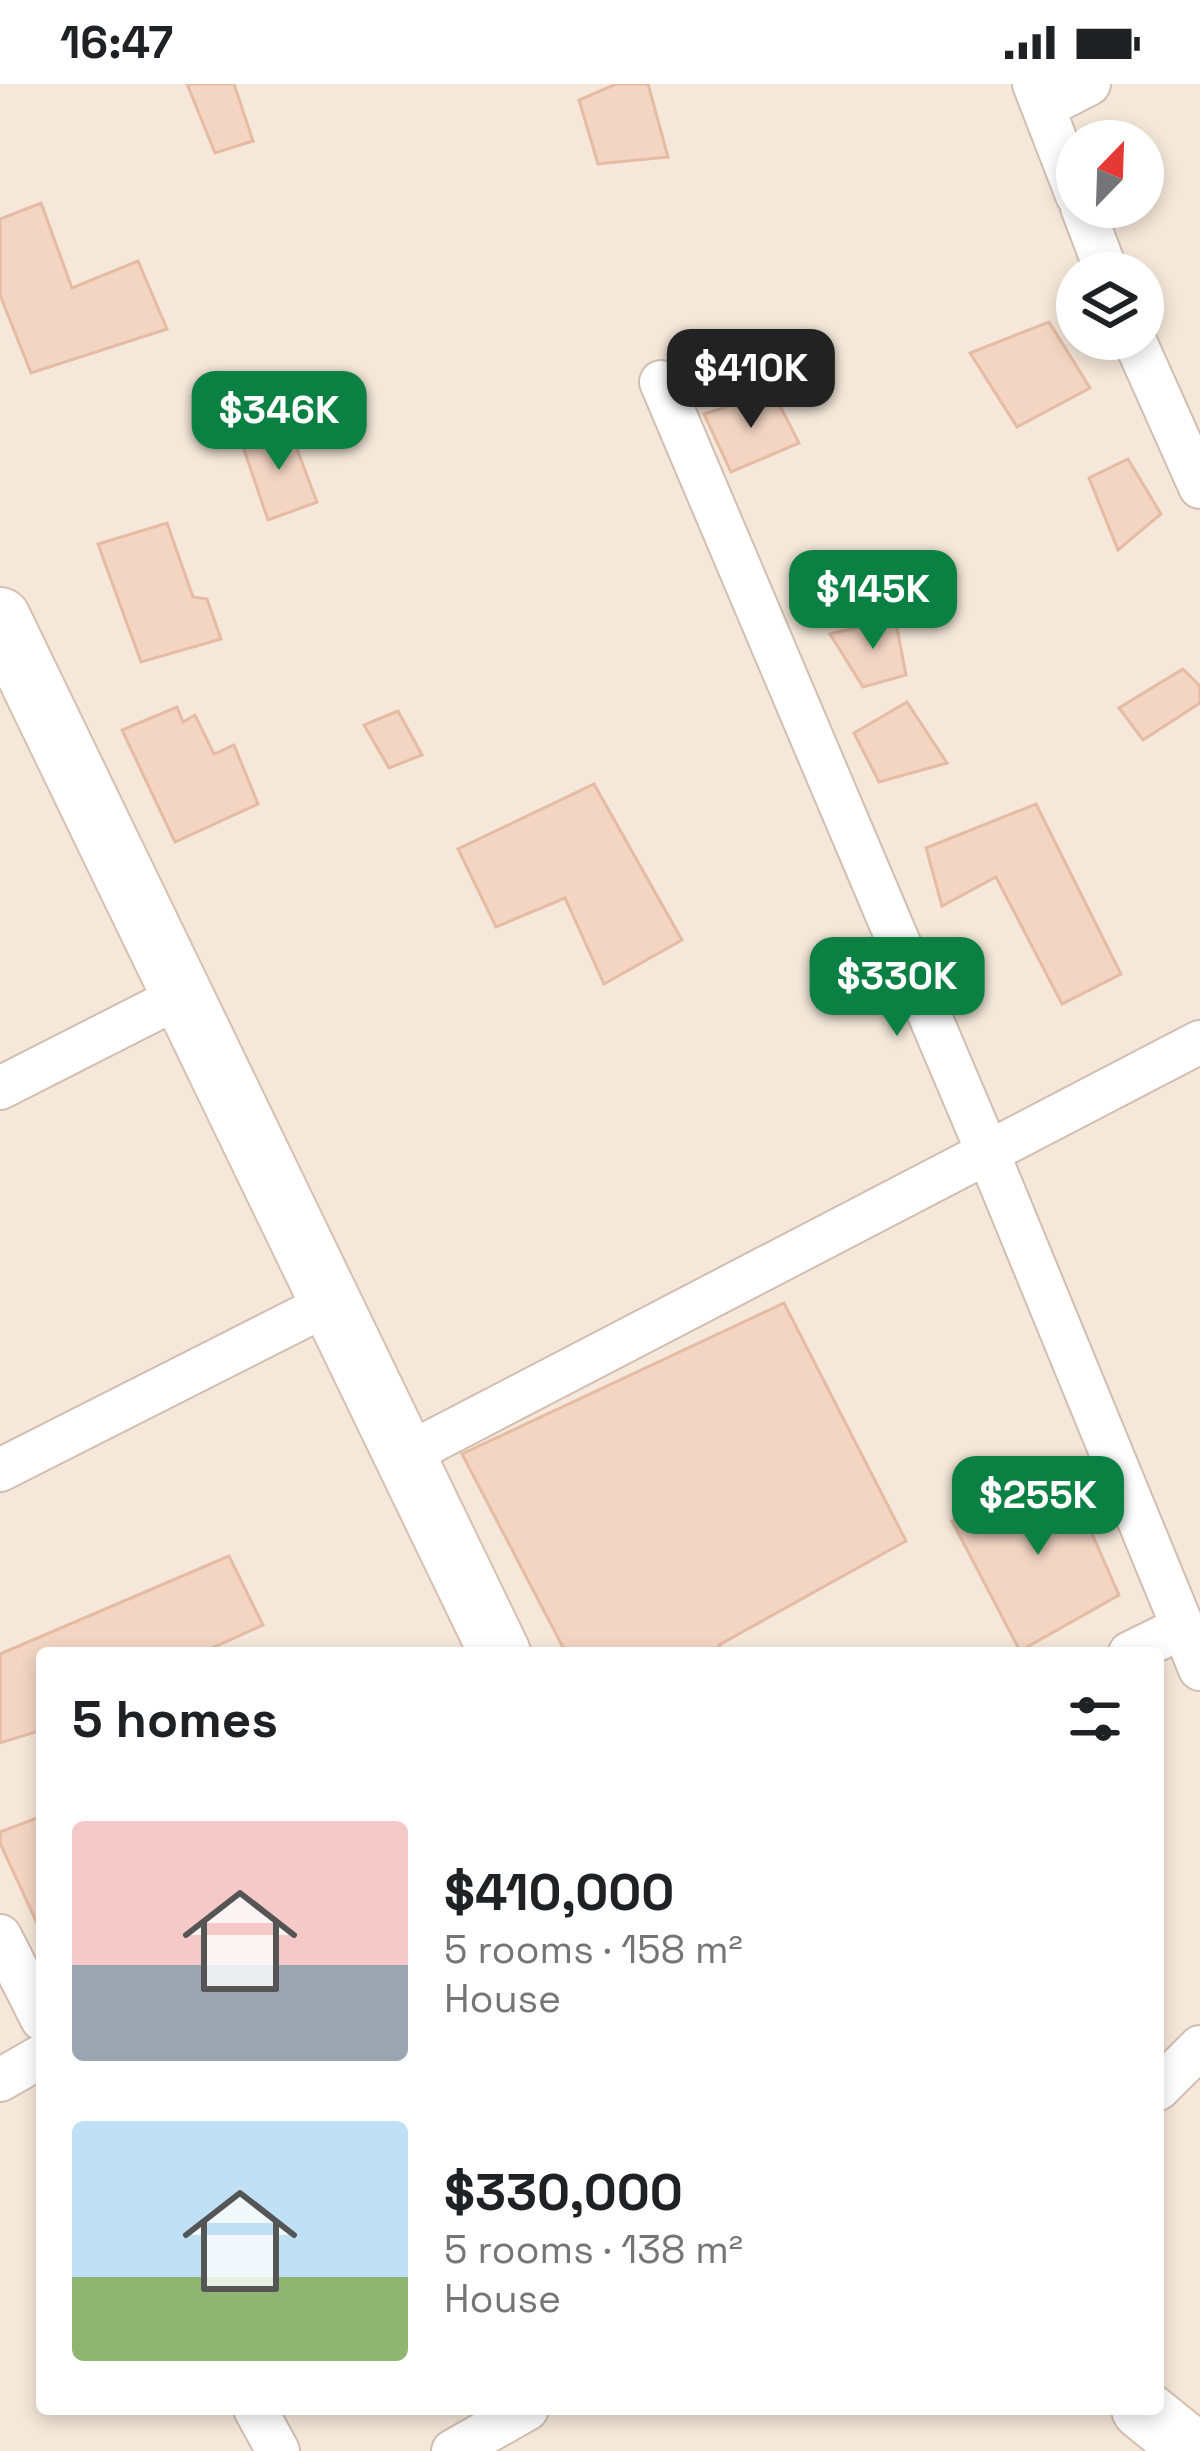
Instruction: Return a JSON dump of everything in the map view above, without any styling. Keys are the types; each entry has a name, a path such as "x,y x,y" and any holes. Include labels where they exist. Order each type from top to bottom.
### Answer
{"main road":[{"path":"0,618 497,1647"},
{"path":"1149,2415 1194,2451"}],"street":[{"path":"1056,140 1039,96 1089,84"},
{"path":"1143,360 1200,487"},
{"path":"661,382 1200,1669"},
{"path":"0,1088 183,995"},
{"path":"406,1455 1200,1042"},
{"path":"0,1470 332,1303"},
{"path":"1142,1647 1183,1627"},
{"path":"0,1936 36,2007"},
{"path":"1164,2083 1200,2047"},
{"path":"0,2080 36,2059"},
{"path":"258,2415 278,2451"},
{"path":"453,2451 516,2415"}],"shaded area":[{"path":"0,84 1200,84 1200,2451 0,2451"}],"building":[{"path":"187,84 234,84 253,141 215,153"},
{"path":"616,84 648,84 668,157 598,164 579,100"},
{"path":"41,203 72,288 138,261 167,329 31,373 0,295 0,219"},
{"path":"1049,322 1056,333 1056,360 1073,360 1090,388 1017,427 970,353"},
{"path":"773,392 799,443 731,472 704,414"},
{"path":"289,428 317,502 268,520 241,441"},
{"path":"1128,459 1161,514 1118,550 1089,478"},
{"path":"167,523 193,597 207,599 221,639 141,662 98,544"},
{"path":"895,618 906,675 863,687 830,634"},
{"path":"1183,669 1200,686 1200,703 1143,740 1119,708"},
{"path":"907,702 947,763 879,782 854,733"},
{"path":"177,707 183,722 195,715 214,754 234,745 258,804 175,842 122,730"},
{"path":"398,711 422,755 389,768 364,725"},
{"path":"594,784 682,940 604,984 565,898 496,927 458,849"},
{"path":"1036,804 1121,974 1062,1004 996,877 942,906 926,848"},
{"path":"784,1303 906,1541 720,1647 563,1647 462,1454"},
{"path":"1063,1468 1119,1595 1027,1647 1018,1647 952,1521"},
{"path":"229,1556 263,1625 214,1647 36,1647 36,1732 0,1743 0,1654"},
{"path":"36,1818 36,1921 0,1843 0,1832"}]}
